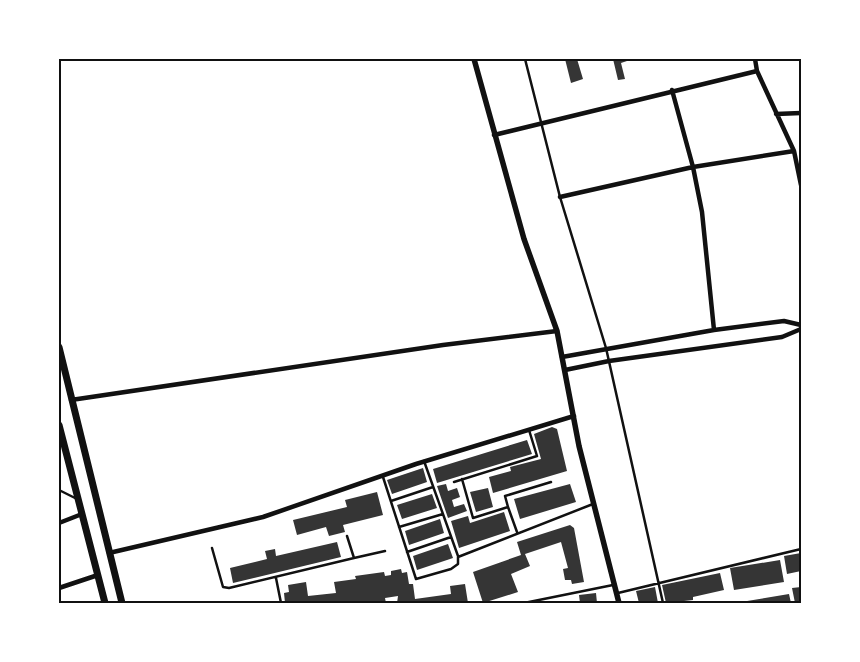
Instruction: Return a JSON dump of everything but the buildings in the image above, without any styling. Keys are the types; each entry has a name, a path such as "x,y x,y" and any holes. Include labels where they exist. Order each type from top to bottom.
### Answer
{"main road":[{"path":"59,347 122,603"},
{"path":"59,425 106,603"}],"street":[{"path":"474,59 524,239 557,332 594,504 619,603"},
{"path":"755,59 757,71 794,151 801,185"},
{"path":"494,135 672,90 757,71"},
{"path":"672,90 693,166 702,212 714,330"},
{"path":"776,114 801,113"},
{"path":"560,197 693,166 794,151"},
{"path":"562,357 714,330 784,321 801,324"},
{"path":"565,370 609,361 782,337 801,328"},
{"path":"71,400 443,345 557,332"},
{"path":"109,553 263,517 382,475 574,416"},
{"path":"60,522 82,514"},
{"path":"59,588 98,575"}],"lane":[{"path":"525,59 560,197 606,348 663,603"},
{"path":"454,482 537,456 529,430"},
{"path":"382,475 416,579 451,569 458,564 458,557 424,462"},
{"path":"462,479 473,518 508,508"},
{"path":"517,532 508,508 506,496 551,482"},
{"path":"390,501 433,487"},
{"path":"59,490 78,499"},
{"path":"458,557 517,532 594,504"},
{"path":"399,527 443,514"},
{"path":"347,536 354,558"},
{"path":"407,552 451,537"},
{"path":"212,548 223,587 229,588 385,551"},
{"path":"617,594 801,549"},
{"path":"276,577 281,603"},
{"path":"524,603 615,585"}]}
